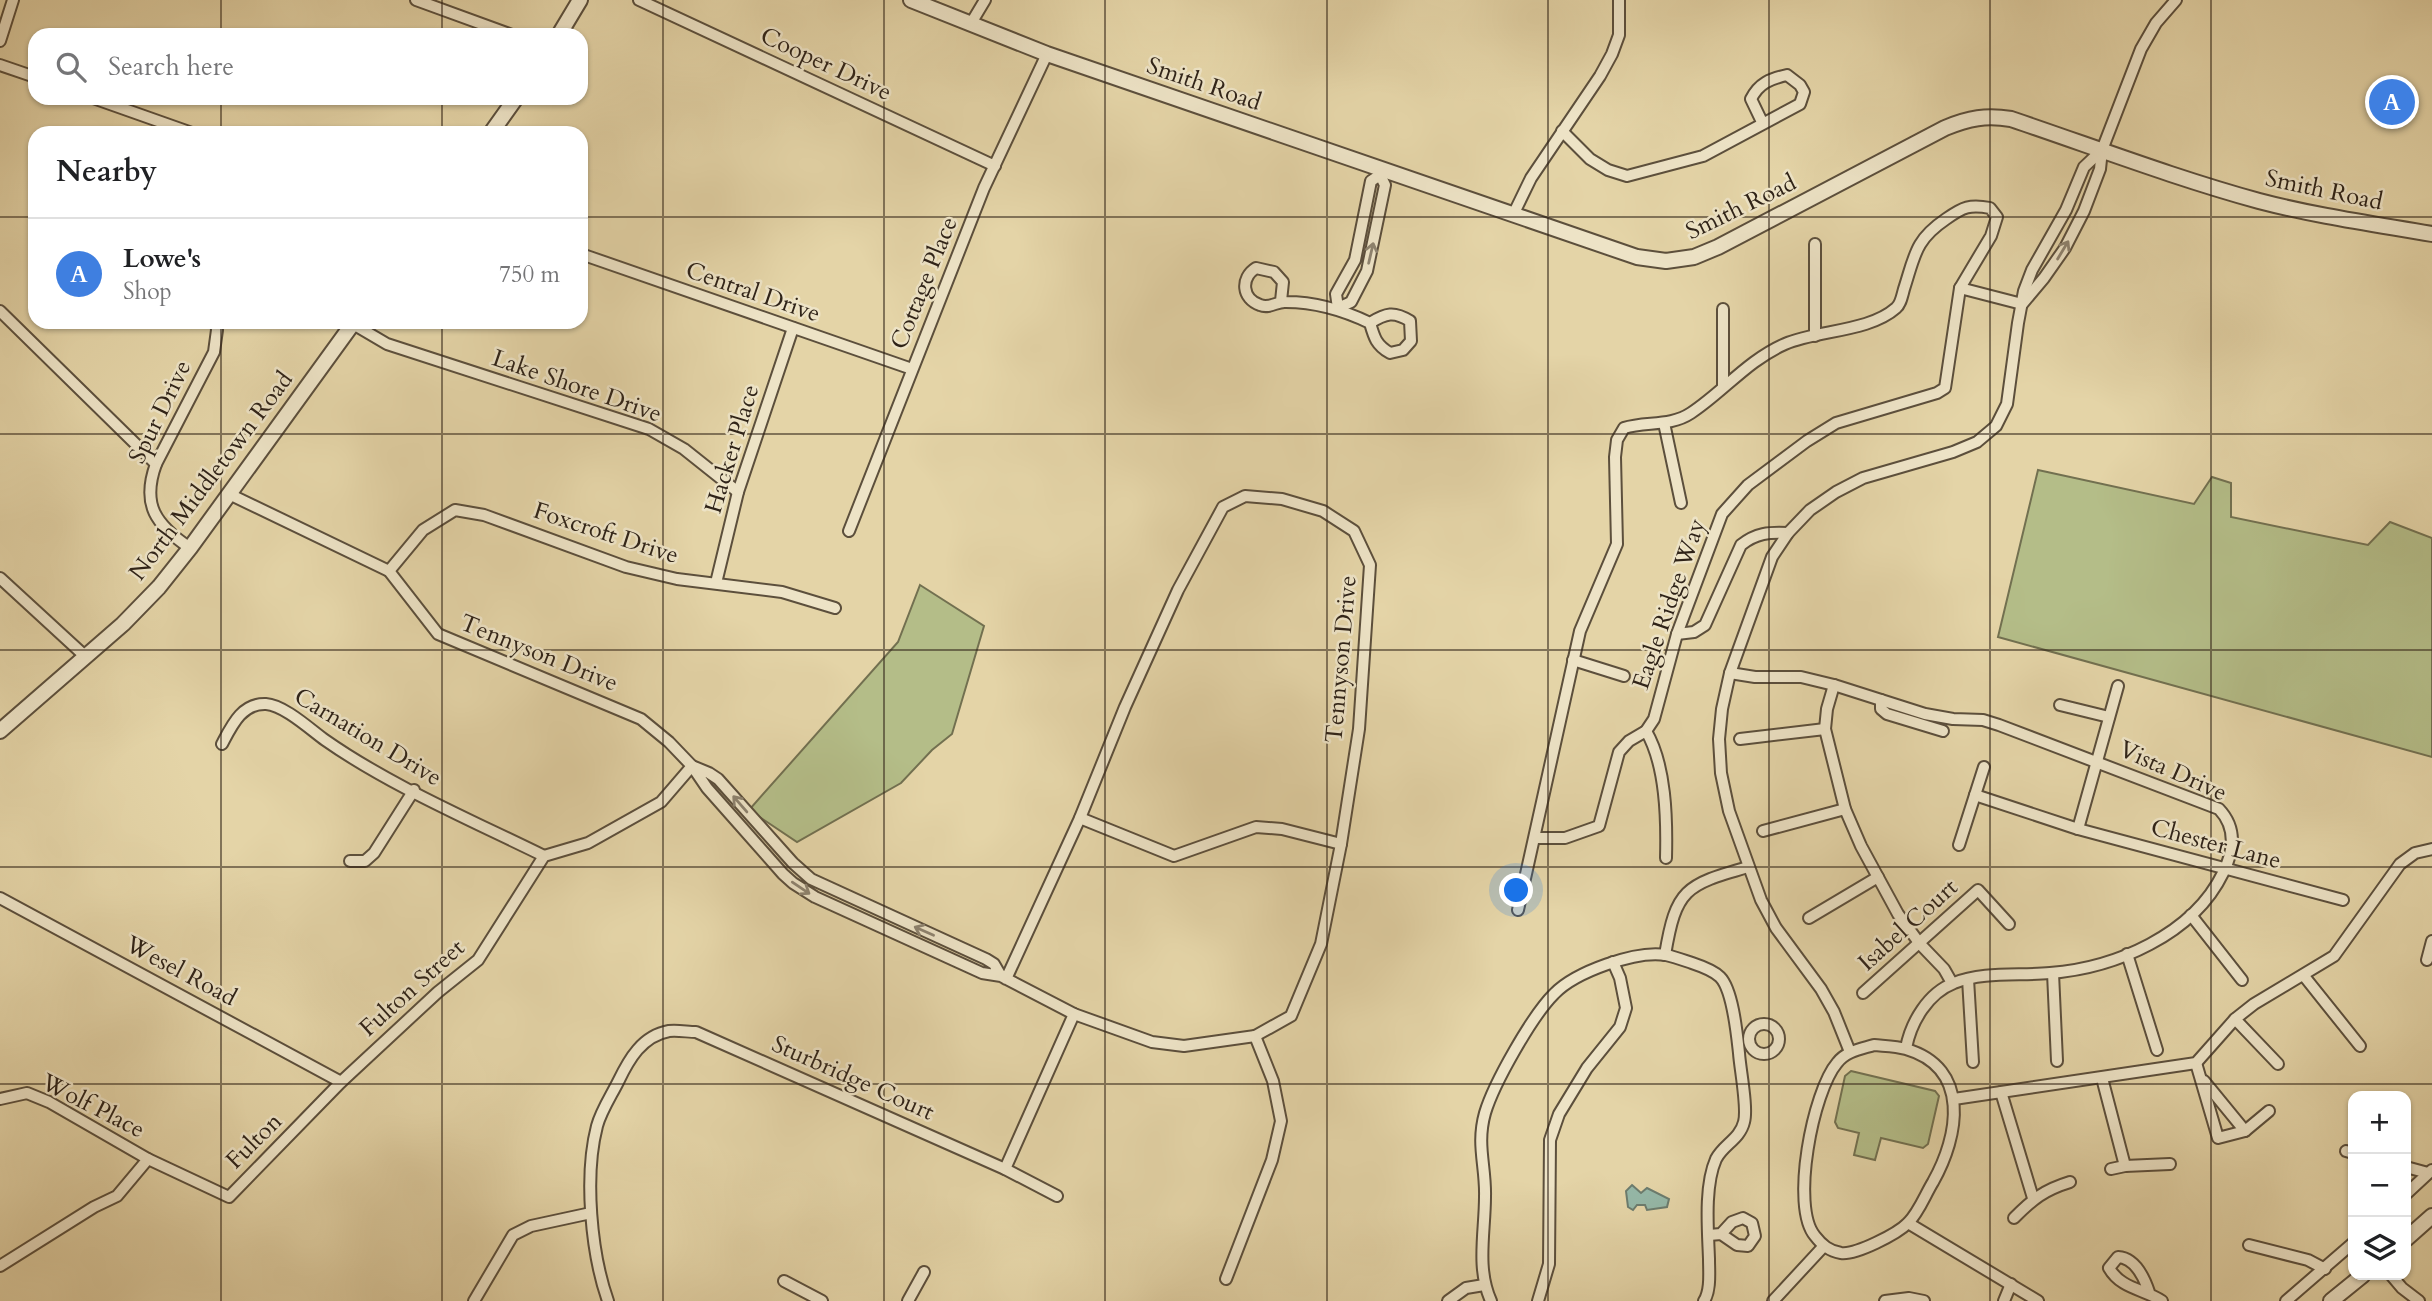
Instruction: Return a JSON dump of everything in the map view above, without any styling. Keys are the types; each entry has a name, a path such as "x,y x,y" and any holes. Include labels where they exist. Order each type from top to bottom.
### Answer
{"street":[{"path":"0,41 13,0"},
{"path":"416,0 493,28"},
{"path":"563,28 580,0"},
{"name":"Cooper Drive","path":"639,0 995,166"},
{"name":"Smith Road","path":"911,0 1046,54 1380,172 1514,213 1637,257 1666,261 1694,257 1967,119 1990,116 2011,118 2203,185 2262,202 2432,234"},
{"path":"970,25 985,0"},
{"path":"1514,213 1531,178 1612,54 1619,35 1619,0"},
{"path":"2022,304 2051,268 2084,211 2100,169 2102,149 2145,40 2176,0"},
{"name":"Cottage Place","path":"849,531 995,166 1046,54"},
{"path":"0,65 28,75"},
{"path":"1562,131 1590,159 1608,170 1627,176 1703,156 1763,124 1800,104 1804,92 1800,85 1787,75 1768,80 1756,89 1751,99 1763,124"},
{"path":"109,105 157,126"},
{"path":"496,126 511,105"},
{"path":"1850,1052 1834,1012 1821,989 1776,928 1761,900 1729,811 1721,773 1719,739 1730,673 1772,557 1788,533 1810,510 1863,478 1977,443 1996,426 2007,404 2022,304 2032,270 2066,210 2084,167 2102,149"},
{"path":"1380,172 1385,185 1367,271 1351,302 1338,308 1336,294 1355,260 1371,181 1380,172"},
{"name":"Eagle Ridge Way","path":"1975,205 1990,208 1997,217 1991,236 1960,288 1945,388 1937,393 1836,423 1748,485 1722,514 1677,634 1654,719 1646,731 1629,741 1619,752 1599,826 1565,838 1535,838 1580,631 1617,544 1615,457 1617,440 1624,428 1640,423 1664,423 1689,414 1758,358 1786,344 1868,322 1898,306 1919,243 1929,230 1959,209 1975,205"},
{"path":"1364,214 1377,218"},
{"path":"1815,244 1815,336"},
{"name":"Central Drive","path":"588,256 912,369"},
{"path":"1960,288 2022,304"},
{"path":"1281,301 1338,308 1370,323"},
{"path":"1723,309 1723,387"},
{"path":"0,311 156,464"},
{"name":"Hacker Place","path":"716,583 738,492 793,328"},
{"name":"Spur Drive","path":"190,548 168,533 155,515 149,499 149,481 214,352 217,329"},
{"name":"North Middletown Road","path":"0,731 123,624 159,587 350,329"},
{"name":"Lake Shore Drive","path":"363,329 387,344 649,429 684,449 738,492"},
{"path":"1664,423 1681,503"},
{"name":"Tennyson Drive","path":"229,494 389,571 438,634 641,719 692,766 718,779 793,863 811,879 986,958 1004,977 1074,1014 1152,1042 1184,1046 1255,1036 1291,1016 1321,944 1341,844 1359,729 1370,565 1354,531 1322,511 1282,499 1245,496 1223,508 1173,602 1125,707 1080,818 1004,977"},
{"name":"Foxcroft Drive","path":"389,571 423,530 455,510 484,515 626,567 677,579 782,592 835,608"},
{"path":"1677,634 1694,632 1704,625 1741,545 1752,536 1769,532 1788,533"},
{"path":"0,578 86,657"},
{"path":"1573,660 1623,676"},
{"name":"Vista Drive","path":"1730,673 1755,677 1801,677 1925,714 1999,724 2220,809 2227,817 2233,835 2225,868 2216,887 2191,915 2163,937 2093,966 2053,973 1968,979 1952,983 1933,996 1917,1016 1909,1032 1906,1048"},
{"path":"1833,685 1825,729 1845,809 1861,846 1898,914 1920,944 1944,969 1952,983"},
{"path":"2078,829 2118,686"},
{"path":"1881,700 1881,709 1887,714 1943,731"},
{"name":"Carnation Drive","path":"222,744 242,712 253,705 269,704 286,711 342,752 544,856"},
{"path":"2060,705 2109,717"},
{"path":"1740,739 1825,729"},
{"path":"1646,731 1656,748 1659,762 1667,835 1666,858"},
{"path":"544,856 588,843 661,802 692,766"},
{"path":"1959,845 1984,767"},
{"path":"350,861 365,861 374,853 414,790"},
{"name":"Chester Lane","path":"1975,795 2078,829 2343,900"},
{"path":"1763,831 1845,809"},
{"path":"1080,818 1174,856 1256,827 1282,829 1341,844"},
{"path":"1518,910 1535,838"},
{"path":"1954,1099 2196,1063 2235,1019 2254,1004 2333,956 2400,864 2415,853 2432,849"},
{"name":"Fulton Street","path":"341,1082 438,992 478,960 544,856"},
{"path":"1665,955 1670,925 1677,905 1690,888 1711,877 1748,867"},
{"path":"1809,918 1878,877"},
{"name":"Isabel Court","path":"1863,993 1978,890 2009,924"},
{"name":"Wesel Road","path":"0,898 341,1082"},
{"path":"2191,915 2242,980"},
{"path":"2427,960 2432,942"},
{"path":"2127,954 2157,1050"},
{"path":"1491,1301 1484,1286 1482,1261 1485,1194 1480,1150 1485,1114 1497,1081 1544,1005 1555,992 1573,979 1613,962 1634,957 1665,955 1698,965 1718,975 1723,981 1730,1001 1738,1045 1745,1120 1738,1136 1716,1158 1709,1191 1709,1271 1707,1297 1704,1301"},
{"path":"1538,1301 1549,1264 1550,1140 1559,1114 1587,1068 1620,1027 1626,1008 1620,978 1613,962"},
{"path":"2053,973 2057,1061"},
{"path":"2304,976 2360,1046"},
{"path":"1968,979 1973,1062"},
{"path":"1005,1169 1074,1014"},
{"path":"2235,1019 2278,1064"},
{"name":"Sturbridge Court","path":"592,1213 590,1165 598,1124 631,1055 648,1040 669,1031 696,1032 1005,1169 1057,1196"},
{"path":"1226,1279 1272,1160 1281,1121 1273,1081 1255,1036"},
{"path":"1738,1045 1750,1042"},
{"path":"1874,1045 1906,1048 1935,1064 1947,1078 1954,1099 1955,1119 1949,1144 1939,1171 1909,1223 1863,1249 1842,1254 1823,1247 1811,1232 1807,1210 1804,1183 1808,1143 1817,1105 1828,1074 1838,1061 1850,1052 1874,1045"},
{"path":"2196,1063 2218,1138 2245,1131 2269,1111"},
{"path":"2200,1076 2245,1131"},
{"path":"2102,1078 2125,1166"},
{"name":"Fulton","path":"148,1159 229,1196 341,1082"},
{"path":"2001,1092 2033,1198"},
{"name":"Wolf Place","path":"0,1099 27,1093 49,1102 148,1159 117,1196 94,1207 0,1266"},
{"path":"2111,1169 2170,1164"},
{"path":"2411,1168 2430,1172"},
{"path":"2411,1189 2430,1172"},
{"path":"2014,1218 2033,1198 2050,1188 2070,1182"},
{"path":"474,1301 513,1236 531,1226 592,1213 601,1280 608,1301"},
{"path":"2411,1235 2432,1216"},
{"path":"1909,1223 2038,1301"},
{"path":"1709,1235 1721,1234"},
{"path":"2249,1245 2308,1260 2325,1269"},
{"path":"1773,1301 1823,1247"},
{"path":"2286,1301 2348,1248"},
{"path":"908,1301 923,1272"},
{"path":"2331,1301 2357,1280"},
{"path":"2395,1280 2419,1301"},
{"path":"784,1281 822,1301"},
{"path":"2004,1301 2011,1284"},
{"path":"1448,1301 1466,1288 1484,1286"},
{"path":"2149,1292 2162,1301"},
{"path":"1887,1301 1909,1298 1924,1301"}],"green space":[{"path":"2038,470 2194,504 2212,477 2231,483 2231,517 2368,545 2390,522 2432,538 2432,757 1998,637"},
{"path":"920,585 984,626 952,734 932,750 901,783 797,842 749,810 898,642"},
{"path":"1851,1071 1935,1091 1939,1096 1928,1144 1923,1148 1881,1138 1875,1160 1854,1155 1859,1133 1838,1128 1835,1122 1845,1076"}],"shaded area":[{"path":"1632,1185 1641,1193 1647,1188 1669,1199 1667,1207 1647,1210 1645,1205 1637,1205 1633,1210 1628,1207 1626,1191"}],"place":[{"name":"Lowe's","path":"2392,102"}]}
